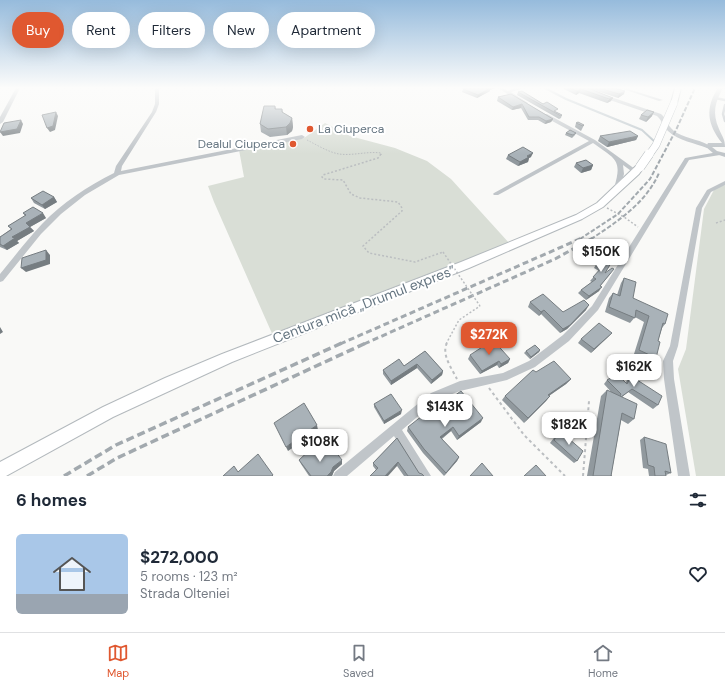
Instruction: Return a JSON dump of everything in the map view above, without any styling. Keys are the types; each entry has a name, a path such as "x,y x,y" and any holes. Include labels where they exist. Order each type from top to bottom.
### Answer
{"main road":[{"name":"Centura mică „Drumul expres”","path":"0,471 108,412 170,383 268,341 465,264 579,217 600,205 638,169 656,145 671,110"}],"street":[{"path":"0,122 6,110"},
{"path":"117,174 119,166 155,110"},
{"path":"645,110 663,118 664,124 670,131 711,146 722,155"},
{"path":"711,146 725,144 718,133 713,110"},
{"path":"540,112 594,141 616,158 638,169"},
{"path":"703,155 711,146 718,133"},
{"path":"0,280 50,219 105,180 117,174 302,137"},
{"path":"496,194 594,141"},
{"path":"339,476 434,396 460,386 504,377 532,364 566,338 595,308 687,159 703,155 722,155"},
{"path":"616,158 621,164 622,172 617,188"},
{"path":"684,476 669,379 668,361 674,346 699,208 709,191 725,183"},
{"path":"395,428 425,476"}],"lane":[{"path":"724,110 723,114 725,121"}],"path":[{"path":"302,137 332,152 340,154 381,153 381,156 378,158 323,175 322,177 324,179 343,180 351,194 360,198 398,202 402,208 402,211 363,246 369,253 415,262 443,252 480,306 459,320 445,347 447,358 460,386"},
{"path":"600,205 624,217 642,230"},
{"path":"716,223 725,220"},
{"path":"485,381 498,403 519,431 538,453 565,476"},
{"path":"583,476 589,402"}],"shaded area":[{"path":"325,123 350,136 395,148 427,161 451,179 511,245 274,338 208,186 244,177 239,150 304,138"},
{"path":"725,185 725,476 696,476 678,369 686,349 704,209 715,188"}],"building":[{"path":"263,110 282,110 282,112 292,118 286,127 268,129 260,124"},
{"path":"525,110 538,110 553,119 546,121 539,117 529,117"},
{"path":"551,110 556,110 554,111 562,115 561,116"},
{"path":"647,110 654,112 648,117 641,115"},
{"path":"56,112 53,126 47,128 42,115"},
{"path":"21,120 17,129 0,132 4,123"},
{"path":"578,122 584,125 583,126 576,123"},
{"path":"570,130 576,133 573,135 566,133"},
{"path":"630,131 638,136 609,142 600,136"},
{"path":"523,147 533,153 520,162 508,155"},
{"path":"586,160 593,165 583,168 576,163"},
{"path":"43,191 54,197 42,205 31,198"},
{"path":"33,207 43,213 26,223 30,227 12,237 15,238 3,246 0,244 0,237 12,229 8,226 26,215 23,213"},
{"path":"46,250 46,260 21,268 22,258"},
{"path":"605,250 616,255 605,273 612,268 614,269 600,286 602,287 589,296 581,290 596,279 593,277 602,267 596,264"},
{"path":"624,278 636,282 633,298 668,314 665,324 663,323 658,341 660,342 656,358 639,350 649,316 636,310 635,318 609,307 613,293 620,296"},
{"path":"543,294 563,312 584,300 589,305 570,325 563,329 544,310 541,312 530,302"},
{"path":"599,323 612,333 594,349 581,339"},
{"path":"493,340 510,359 501,364 499,361 482,371 470,355"},
{"path":"535,345 540,350 531,357 526,351"},
{"path":"425,351 443,371 432,380 417,364 391,381 383,370 399,359 404,366"},
{"path":"554,361 571,379 548,395 550,396 528,418 505,396 533,370 536,372"},
{"path":"617,374 627,384 631,376 662,396 658,405 632,389 621,397 621,394 607,380"},
{"path":"607,390 637,404 634,419 622,413 611,476 593,476"},
{"path":"461,391 483,418 459,436 453,427 440,437 459,457 446,473 424,449 408,427 427,412 429,414"},
{"path":"391,394 402,410 384,421 374,404"},
{"path":"304,403 317,425 286,447 274,423"},
{"path":"560,431 583,451 577,461 554,440"},
{"path":"644,437 666,444 671,473 665,471 666,476 655,476 654,467 648,465"},
{"path":"397,438 419,473 424,476 408,476 398,462 385,476 370,476 378,468 373,463"},
{"path":"332,447 342,460 333,467 327,476 311,476 299,460 312,448 320,459"},
{"path":"258,454 273,475 272,476 223,476 234,466 238,472"},
{"path":"482,463 493,476 470,476"},
{"path":"536,465 546,476 524,476"}],"waterway":[{"path":"593,110 642,130 655,142"}],"railway":[{"path":"581,239 618,214 650,179 685,110"},
{"path":"591,239 621,219 639,203 647,194 659,173"},
{"path":"364,344 555,259 593,238"},
{"path":"340,344 581,239"},
{"path":"64,476 116,445 342,343"},
{"path":"87,476 117,458 366,343"}],"place":[{"name":"La Ciuperca","path":"310,129"},
{"name":"Dealul Ciuperca","path":"293,144"}]}
